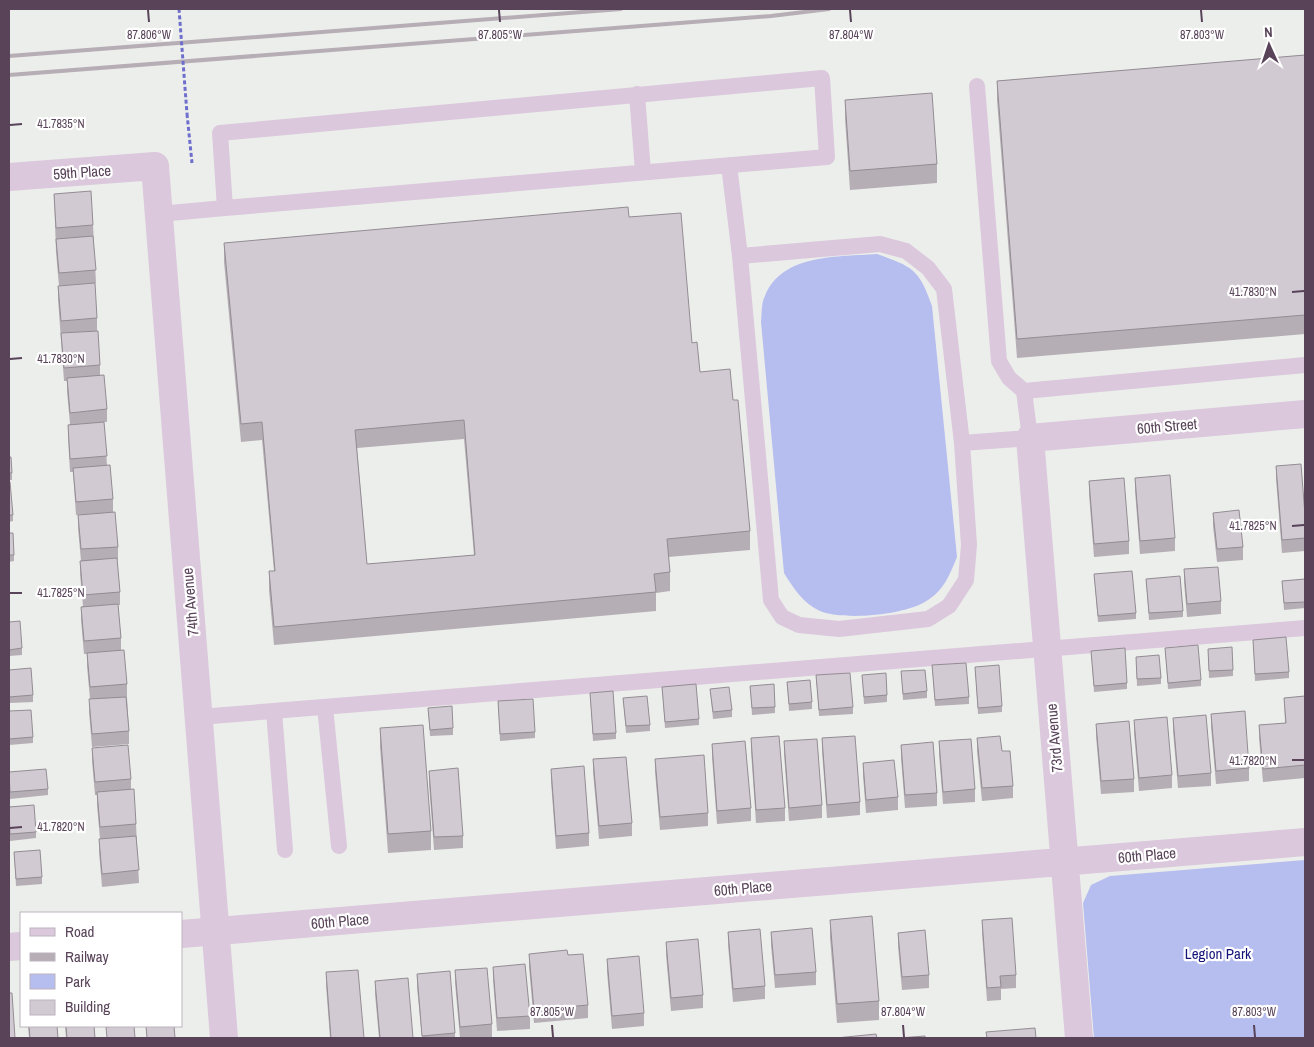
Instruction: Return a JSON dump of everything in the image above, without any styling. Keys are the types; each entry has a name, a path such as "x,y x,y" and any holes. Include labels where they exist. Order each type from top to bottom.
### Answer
{"street":[{"name":"59th Place","path":"9,177 155,166"},
{"name":"74th Avenue","path":"155,166 224,1038"},
{"name":"60th Street","path":"1030,438 1305,414"},
{"name":"73rd Avenue","path":"1030,438 1079,1038"},
{"name":"60th Place","path":"182,934 1305,842"}],"lane":[{"path":"159,214 827,157 822,78 220,133 225,208"},
{"path":"962,443 1030,438 1024,391 1009,378 999,361 977,86"},
{"path":"637,94 642,172"},
{"path":"730,165 740,256 770,600 782,617 799,625 839,629 928,619 949,606 966,580 969,545 962,443 944,289 928,268 906,252 880,244 740,256"},
{"path":"1024,391 1305,365"},
{"path":"199,717 1305,628"},
{"path":"325,707 339,846"},
{"path":"274,711 285,850"}],"path":[{"path":"179,9 192,163"}],"green space":[{"path":"877,254 899,262 913,271 923,284 932,306 957,557 942,586 928,600 891,613 844,616 814,608 795,590 784,573 761,322 762,309 764,299 773,282 784,272 798,265 830,257"},
{"name":"Legion Park","path":"1305,860 1305,1038 1094,1038 1083,903 1091,885 1110,876"}],"building":[{"path":"1305,55 1305,315 1017,339 997,81"},
{"path":"932,93 937,164 850,171 845,100"},
{"path":"91,191 93,225 56,228 54,194"},
{"path":"628,207 629,217 681,213 692,343 697,342 700,372 730,369 733,400 738,400 750,531 667,539 670,572 654,574 656,592 274,627 269,571 275,571 262,422 241,424 224,243","holes":["464,420 475,555 367,564 355,430"]},
{"path":"93,236 96,270 59,273 56,239"},
{"path":"95,283 97,318 61,321 58,286"},
{"path":"98,331 100,365 64,368 61,333"},
{"path":"104,375 107,409 70,413 67,378"},
{"path":"104,422 107,456 70,459 68,425"},
{"path":"9,457 11,457 12,473 9,473"},
{"path":"1301,464 1305,538 1282,540 1276,466"},
{"path":"110,465 113,499 76,502 73,468"},
{"path":"1170,475 1175,538 1140,541 1135,478"},
{"path":"1124,478 1129,541 1094,544 1089,481"},
{"path":"10,482 13,515 9,515"},
{"path":"1239,510 1243,547 1217,549 1213,513"},
{"path":"115,512 118,547 81,549 78,515"},
{"path":"9,533 13,533 14,555 9,555"},
{"path":"117,558 120,592 83,595 80,561"},
{"path":"1218,567 1221,601 1187,604 1184,569"},
{"path":"1132,571 1136,613 1098,616 1094,574"},
{"path":"1180,576 1183,611 1149,613 1146,579"},
{"path":"1305,579 1305,602 1284,603 1282,581"},
{"path":"118,604 121,638 84,641 81,607"},
{"path":"20,621 22,648 9,650 9,622"},
{"path":"1286,637 1289,672 1255,674 1253,640"},
{"path":"1198,645 1201,680 1168,683 1165,648"},
{"path":"1232,647 1233,670 1209,671 1208,649"},
{"path":"1125,648 1127,683 1094,686 1091,651"},
{"path":"124,650 127,684 90,687 87,653"},
{"path":"1159,655 1161,678 1137,679 1136,657"},
{"path":"966,663 969,697 935,700 932,665"},
{"path":"999,665 1002,706 978,708 975,667"},
{"path":"31,668 33,695 9,697 9,670"},
{"path":"925,670 927,691 903,694 901,671"},
{"path":"850,673 853,707 819,710 816,675"},
{"path":"886,673 887,695 864,697 862,675"},
{"path":"810,680 812,702 789,704 787,682"},
{"path":"696,684 699,719 665,722 662,687"},
{"path":"774,684 775,707 752,708 750,686"},
{"path":"729,687 732,710 713,712 710,689"},
{"path":"613,691 616,733 593,734 590,693"},
{"path":"647,696 650,725 626,726 623,698"},
{"path":"1305,696 1305,765 1263,769 1259,725 1286,723 1284,698"},
{"path":"126,697 129,731 92,734 89,699"},
{"path":"533,699 535,732 500,734 498,701"},
{"path":"452,706 453,728 430,730 428,708"},
{"path":"31,710 33,737 9,739 9,711"},
{"path":"1245,711 1249,768 1216,771 1211,714"},
{"path":"1206,715 1211,773 1178,776 1173,718"},
{"path":"1167,717 1172,775 1139,778 1134,720"},
{"path":"1129,721 1134,779 1101,781 1096,724"},
{"path":"423,725 431,831 388,834 380,728"},
{"path":"779,736 785,808 756,810 751,738"},
{"path":"855,736 860,802 827,805 822,738"},
{"path":"1000,736 1002,751 1010,751 1013,786 982,788 977,738"},
{"path":"817,739 822,805 789,808 784,741"},
{"path":"971,739 975,789 943,792 939,741"},
{"path":"745,741 751,808 717,811 712,744"},
{"path":"933,742 937,793 905,795 901,745"},
{"path":"128,745 131,779 95,782 92,748"},
{"path":"704,755 708,813 660,817 655,759"},
{"path":"626,757 632,823 599,826 593,759"},
{"path":"894,760 898,797 866,800 863,763"},
{"path":"584,766 589,833 556,836 551,769"},
{"path":"458,768 463,836 434,837 429,771"},
{"path":"46,769 48,789 10,792 9,772"},
{"path":"134,789 136,824 100,827 97,792"},
{"path":"34,805 36,832 10,834 9,807"},
{"path":"136,836 139,870 102,874 99,839"},
{"path":"40,850 42,877 16,879 14,852"},
{"path":"872,916 879,1001 837,1004 830,920"},
{"path":"1012,918 1016,975 1000,976 1001,987 987,988 982,920"},
{"path":"812,928 816,972 775,975 771,932"},
{"path":"760,929 765,986 733,989 728,932"},
{"path":"925,930 929,975 902,977 898,933"},
{"path":"698,939 703,995 671,998 666,942"},
{"path":"567,950 568,955 583,954 588,1005 534,1010 529,954"},
{"path":"639,956 644,1013 612,1016 607,959"},
{"path":"525,964 530,1016 497,1018 493,967"},
{"path":"487,968 492,1024 460,1027 455,970"},
{"path":"358,970 364,1038 331,1038 326,972"},
{"path":"450,971 455,1033 422,1036 417,974"},
{"path":"408,978 413,1038 380,1038 375,981"},
{"path":"9,993 12,993 15,1038 9,1038"},
{"path":"29,1027 57,1027 58,1038 30,1038"},
{"path":"66,1027 94,1027 95,1038 67,1038"},
{"path":"106,1027 134,1027 135,1038 107,1038"},
{"path":"146,1027 174,1027 175,1038 147,1038"},
{"path":"1035,1028 1036,1038 987,1038 986,1032"},
{"path":"876,1034 877,1038 836,1038"},
{"path":"925,1036 925,1038 899,1038"}],"railway":[{"path":"9,56 621,9"},
{"path":"9,75 771,16 829,9"}]}
